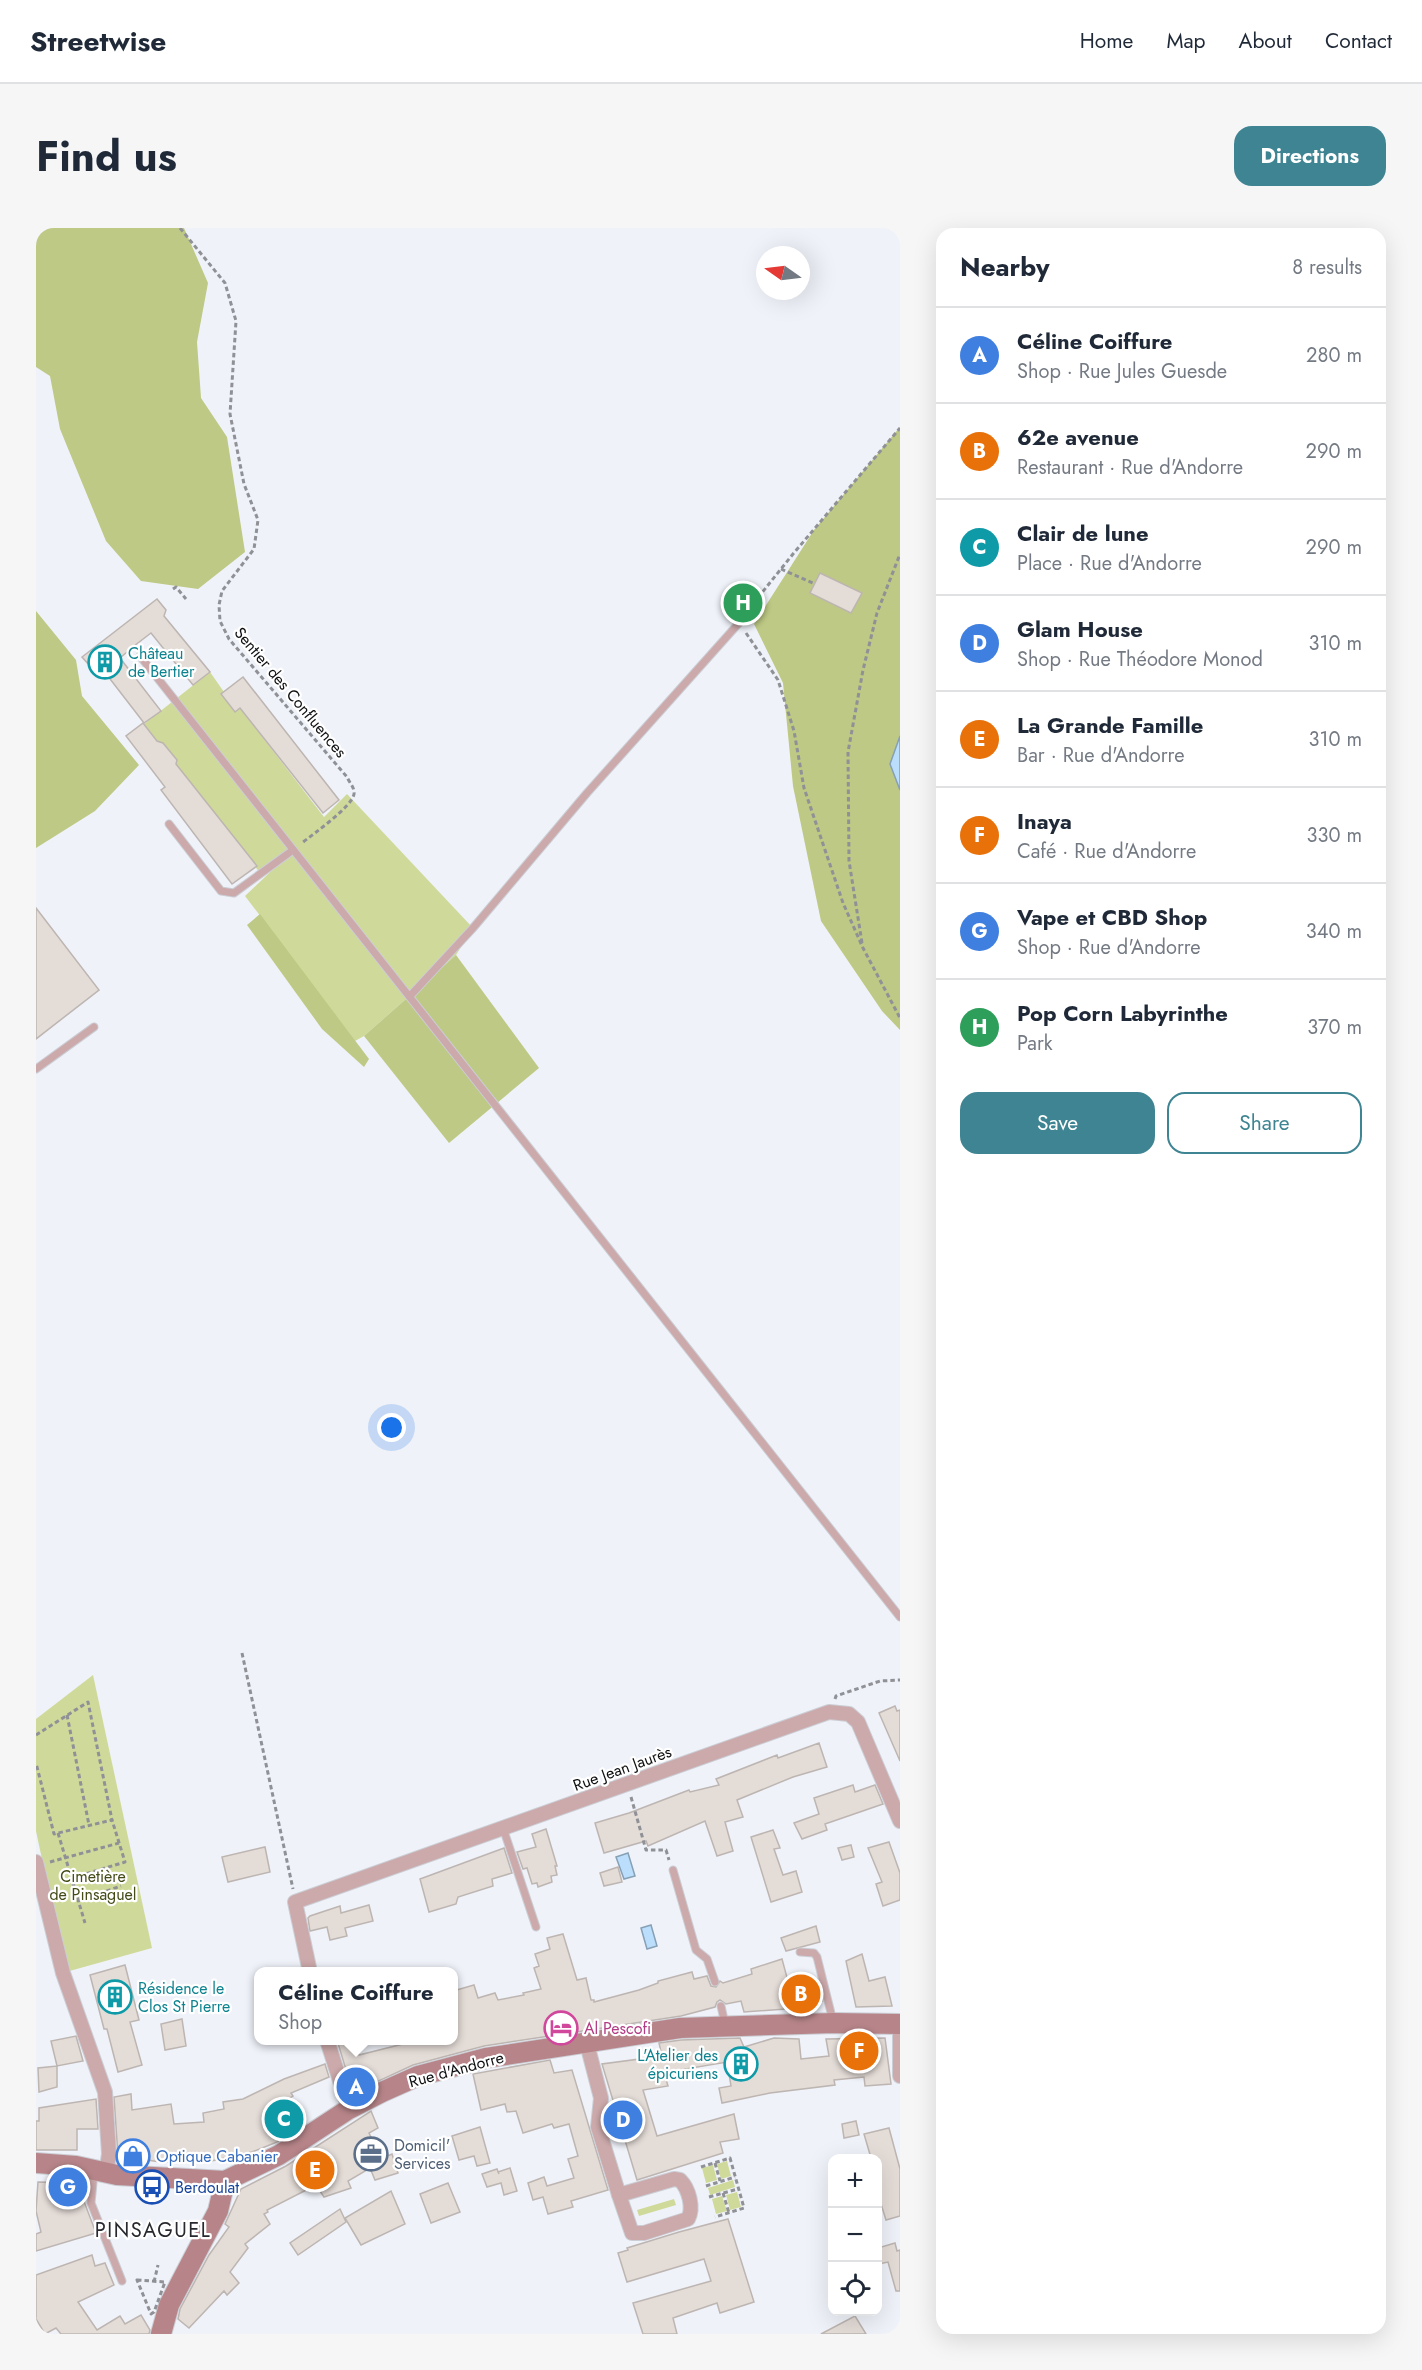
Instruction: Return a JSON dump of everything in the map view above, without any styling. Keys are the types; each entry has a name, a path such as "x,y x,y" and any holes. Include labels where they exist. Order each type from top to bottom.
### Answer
{"main road":[{"name":"Rue d'Andorre","path":"36,2163 55,2163 100,2172 225,2181 279,2155 349,2109 382,2092 429,2073 486,2058 680,2028 834,2023 900,2034"},
{"path":"161,2334 177,2289 218,2211 225,2181"}],"street":[{"name":"Rue Jean Jaurès","path":"296,1902 829,1712"},
{"path":"829,1712 849,1714 858,1722 900,1821"},
{"path":"43,1862 63,1973 105,2092 108,2154 100,2172"},
{"path":"296,1902 309,1967"},
{"path":"900,2034 900,2076"},
{"path":"587,2044 601,2098 598,2127 629,2229 634,2234 684,2222 690,2216 691,2206 685,2186 680,2180 674,2179 619,2195"},
{"path":"329,2045 349,2109"}],"lane":[{"path":"410,996 473,928 587,793 739,623"},
{"path":"140,656 900,1617"},
{"path":"169,825 221,891 234,893 293,850"},
{"path":"36,1069 94,1027"},
{"path":"503,1828 536,1927"},
{"path":"672,1870 696,1950 707,1959 715,1982"},
{"path":"800,1952 814,1953 818,1957 834,2023"},
{"path":"721,2006 726,2026"},
{"path":"100,2172 91,2203 122,2281"}],"path":[{"name":"Sentier des Confluences","path":"180,228 225,283 236,321 230,414 244,484 258,520 254,549 222,591 219,605 220,621 229,639 346,777 354,790 354,797 344,808 293,850"},
{"path":"900,428 781,568 739,623 778,680 794,731 804,788 843,903 863,948 900,1018"},
{"path":"863,948 849,861 848,752 863,670 877,613 900,554"},
{"path":"781,568 815,584"},
{"path":"173,590 176,587 186,599"},
{"path":"242,1653 296,1902"},
{"path":"829,1712 836,1696 880,1681 900,1680"},
{"path":"36,1735 88,1702 112,1820 124,1862 72,1878"},
{"path":"67,1715 89,1825"},
{"path":"36,1763 54,1834 112,1820"},
{"path":"627,1784 646,1850 666,1850 672,1870"},
{"path":"58,1833 85,1923"},
{"path":"43,1862 119,1843"},
{"path":"78,1900 121,1886"},
{"path":"701,2167 730,2158 744,2208 715,2217"},
{"path":"715,2162 720,2181"},
{"path":"706,2186 735,2177"},
{"path":"709,2197 738,2189"},
{"path":"723,2193 729,2212"},
{"path":"154,2282 158,2265"},
{"path":"137,2280 154,2282 165,2282 154,2312 151,2314 137,2280"}],"green space":[{"path":"36,228 184,228 208,283 197,342 201,398 227,437 245,552 198,589 141,581 106,541 60,429 50,376 36,367"},
{"path":"900,427 900,736 890,764 900,790 900,1030 882,1011 821,921 793,786 783,683 754,624 814,530"},
{"path":"36,611 76,660 82,696 139,765 95,811 36,848"},
{"path":"210,672 324,817 347,794 473,928 456,955 364,1036 355,1041 245,896 289,854 260,873 175,764 177,760 144,724"},
{"path":"260,914 369,1059 364,1067 322,1029 247,925"},
{"path":"456,955 539,1068 449,1143 364,1036"},
{"name":"Cimetière de Pinsaguel","path":"93,1675 152,1948 66,1972 36,1831 36,1719"},
{"path":"727,2161 731,2176 721,2179 717,2164"},
{"path":"713,2165 717,2180 706,2183 702,2168"},
{"path":"733,2180 735,2187 710,2195 708,2188"},
{"path":"737,2192 741,2207 730,2210 726,2195"},
{"path":"722,2196 727,2211 716,2214 712,2199"},
{"path":"674,2199 676,2205 639,2216 637,2210"}],"water":[{"path":"900,736 900,790 890,764"},
{"path":"628,1853 635,1876 624,1879 616,1857"},
{"path":"651,1925 657,1946 647,1949 641,1928"}],"building":[{"path":"820,573 862,593 851,613 810,593"},
{"name":"Château de Bertier","path":"157,599 166,610 164,616 210,672 193,685 151,633 134,646 120,658 161,711 144,723 107,675 98,675 82,657"},
{"path":"243,677 339,800 323,813 240,708 235,712 221,694"},
{"path":"143,723 157,741 163,743 177,760 176,764 257,866 232,884 161,790 165,787 126,736"},
{"path":"36,908 99,990 36,1039"},
{"path":"895,1706 897,1711 900,1710 900,1761 879,1713"},
{"path":"819,1743 827,1767 793,1777 737,1800 743,1817 725,1822 733,1851 717,1856 705,1821 648,1846 646,1841 604,1853 595,1823 629,1813 689,1790 690,1792 719,1785 716,1779 777,1755 778,1758"},
{"path":"853,1785 855,1792 875,1785 883,1804 825,1824 827,1830 802,1839 794,1823 819,1814 814,1798"},
{"path":"546,1829 557,1866 555,1866 557,1875 551,1876 552,1882 538,1887 537,1883 532,1884 527,1868 523,1869 517,1852 536,1847 532,1834"},
{"path":"773,1830 780,1848 774,1849 783,1875 796,1871 802,1892 771,1902 751,1837"},
{"path":"889,1842 900,1873 900,1900 883,1906 876,1884 882,1882 868,1848"},
{"path":"851,1845 854,1857 842,1860 838,1848"},
{"path":"265,1847 270,1872 228,1882 222,1857"},
{"path":"504,1848 512,1873 492,1879 493,1886 458,1897 456,1904 429,1912 420,1879"},
{"path":"618,1867 622,1882 604,1886 600,1873"},
{"path":"369,1905 373,1921 345,1928 347,1936 330,1940 327,1927 310,1931 308,1918 310,1916 340,1906 341,1913"},
{"path":"816,1926 820,1942 786,1951 781,1938"},
{"path":"563,1934 577,1980 586,1978 591,2000 594,2002 692,1972 694,1979 707,1976 711,1986 716,1987 720,1981 723,1983 752,1974 751,1969 782,1959 789,1985 817,1979 822,2001 812,2004 813,2007 744,2012 741,2001 726,2004 720,2000 715,2007 681,2016 484,2046 413,2065 353,2093 339,2045 356,2045 359,2055 399,2045 458,2045 458,1990 474,1985 478,1998 495,1993 498,2000 541,1989 534,1968 539,1966 535,1954 550,1949 547,1938"},
{"path":"862,1954 869,1981 885,1977 892,2006 856,2007 846,1961"},
{"name":"Résidence le Clos St Pierre","path":"125,1965 139,2020 130,2022 142,2065 118,2072 90,1975"},
{"path":"182,2019 186,2046 165,2050 161,2024"},
{"path":"76,2036 83,2061 57,2066 51,2041"},
{"path":"740,2038 744,2047 774,2038 799,2039 801,2059 829,2056 826,2039 885,2038 891,2084 865,2086 864,2077 834,2080 835,2085 770,2093 722,2103 719,2088 731,2086 727,2062 679,2070 680,2076 666,2079 668,2086 643,2090 657,2136 734,2114 739,2139 720,2142 723,2153 637,2180 602,2064 662,2056 659,2043"},
{"path":"550,2060 554,2073 572,2070 608,2190 571,2201 573,2207 548,2214 543,2197 533,2200 528,2183 544,2177 547,2186 574,2178 568,2159 578,2156 569,2124 554,2128 552,2124 523,2133 516,2111 507,2112 505,2104 481,2110 473,2074"},
{"path":"325,2064 329,2077 291,2093 292,2102 289,2104 300,2127 277,2142 252,2152 207,2162 161,2162 118,2156 114,2097 131,2094 132,2110 171,2104 174,2124 204,2122 203,2113 224,2109 223,2102 243,2099 284,2079"},
{"path":"57,2066 57,2087 39,2092 38,2068"},
{"path":"96,2099 98,2129 77,2129 77,2150 36,2150 36,2121 39,2121 39,2108"},
{"path":"371,2111 378,2128 369,2133 381,2159 392,2154 398,2173 375,2180 370,2168 348,2181 351,2188 324,2197 316,2185 267,2210 268,2212 264,2214 270,2224 245,2244 248,2248 230,2272 239,2283 227,2295 224,2291 189,2328 178,2319 180,2309 209,2255 229,2227 225,2224 241,2189 286,2166"},
{"path":"856,2121 859,2135 844,2138 842,2124"},
{"path":"480,2127 490,2163 477,2166 474,2156 459,2160 452,2136"},
{"path":"889,2128 900,2169 900,2216 886,2220 882,2207 882,2154 870,2154 864,2134"},
{"path":"510,2168 517,2191 504,2195 501,2183 487,2187 482,2174 497,2169 498,2172"},
{"path":"38,2182 77,2183 96,2233 36,2251 36,2234 41,2232 36,2211"},
{"path":"448,2183 460,2212 431,2223 420,2194"},
{"path":"391,2191 405,2224 361,2245 345,2218"},
{"path":"340,2209 346,2222 298,2255 290,2243"},
{"path":"728,2219 754,2302 720,2313 717,2303 673,2318 677,2334 643,2334 633,2303 711,2281 704,2259 627,2282 618,2253 628,2250 627,2248"},
{"path":"895,2243 897,2251 900,2250 900,2291 896,2291 888,2262 882,2263 882,2247"},
{"path":"92,2255 95,2266 105,2263 114,2285 78,2302 97,2330 120,2316 125,2324 141,2315 150,2330 149,2334 61,2334 56,2328 45,2334 36,2319 36,2275"},
{"path":"855,2316 866,2334 821,2334"}],"place":[{"name":"Pop Corn Labyrinthe","path":"743,603"},
{"name":"Château de Bertier","path":"105,662"},
{"name":"62e avenue","path":"801,1994"},
{"name":"Résidence le Clos St Pierre","path":"115,1997"},
{"name":"Al Pescofi","path":"561,2028"},
{"name":"Inaya","path":"859,2051"},
{"name":"L'Atelier des épicuriens","path":"741,2064"},
{"name":"Céline Coiffure","path":"356,2087"},
{"name":"Clair de lune","path":"284,2119"},
{"name":"Glam House","path":"623,2120"},
{"name":"Domicil' Services","path":"371,2154"},
{"name":"Optique Cabanier","path":"133,2156"},
{"name":"La Grande Famille","path":"315,2170"},
{"name":"Vape et CBD Shop","path":"68,2187"},
{"name":"Berdoulat","path":"152,2187"}],"district":[{"name":"PINSAGUEL","path":"153,2230"}]}
